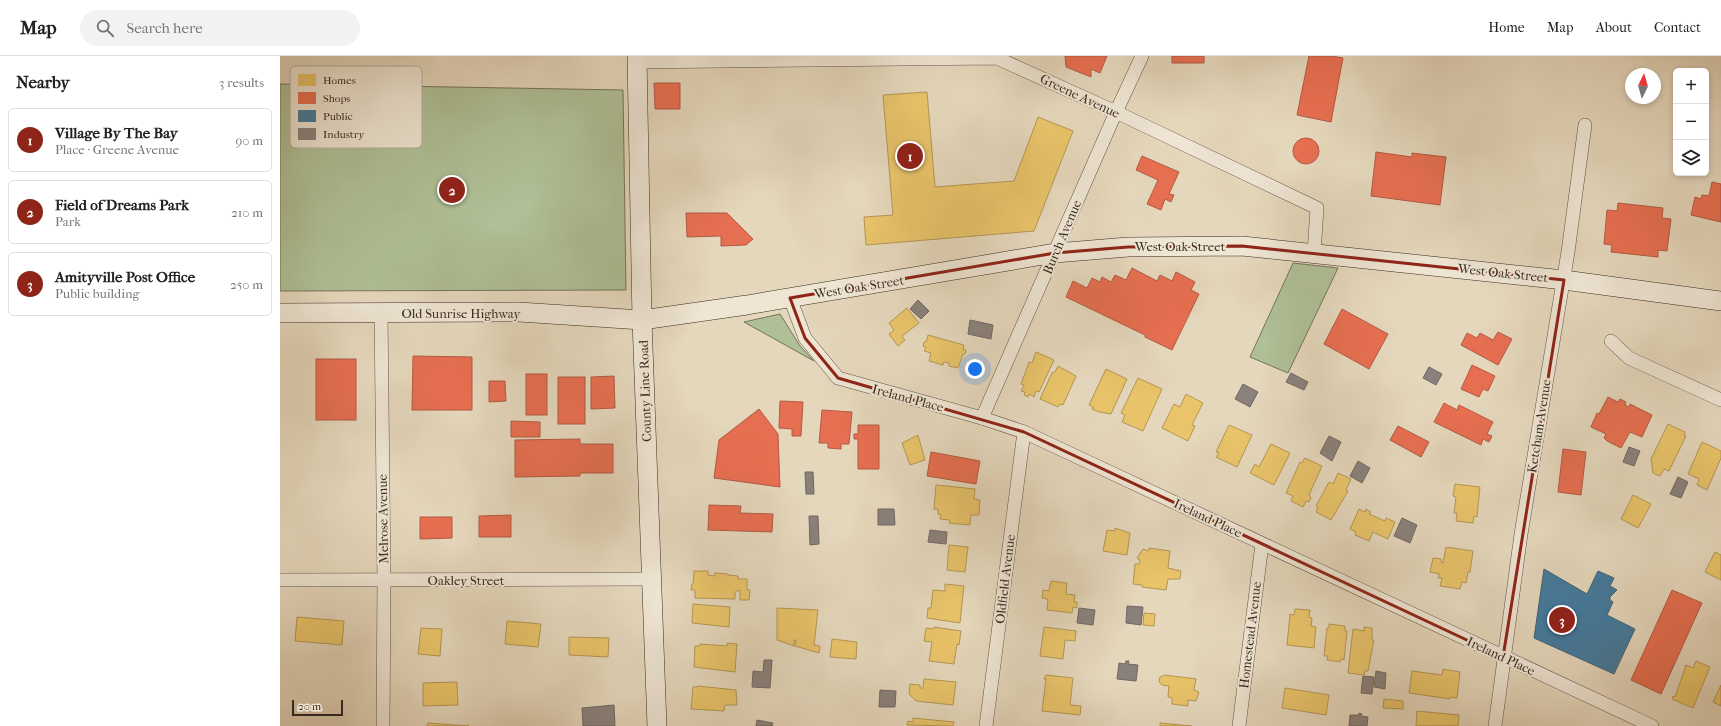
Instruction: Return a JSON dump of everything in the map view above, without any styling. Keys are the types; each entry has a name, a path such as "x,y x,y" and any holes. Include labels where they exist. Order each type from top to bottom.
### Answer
{"main road":[{"name":"County Line Road","path":"637,59 642,320 657,726"},
{"name":"West Oak Street","path":"642,320 790,298 1056,253 1128,247 1234,246 1314,253 1564,280 1721,300"},
{"name":"Old Sunrise Highway","path":"280,313 519,312 642,320"}],"street":[{"name":"Burch Avenue","path":"982,418 1142,56"},
{"name":"Greene Avenue","path":"637,59 997,58 1116,112 1317,208 1314,253"},
{"name":"Ketcham Avenue","path":"1495,726 1503,656 1521,534 1564,280 1585,125"},
{"name":"Ireland Place","path":"790,298 805,338 838,378 982,418 1024,432 1652,726"},
{"name":"Melrose Avenue","path":"381,312 384,580 383,726"},
{"path":"1611,342 1629,358 1721,400"},
{"name":"Oldfield Avenue","path":"986,726 1024,432"},
{"name":"Homestead Avenue","path":"1239,726 1262,544"},
{"name":"Oakley Street","path":"280,580 651,579"}],"highlighted area":[{"path":"1242,246 1564,280 1503,657 1024,432 838,378 805,338 790,298 1055,253 1128,247"}],"green space":[{"path":"280,84 290,84 290,148 422,148 422,86 623,90 626,290 280,291"},
{"path":"1293,263 1338,268 1288,373 1250,357"},
{"path":"780,314 800,346 814,361 744,322"}],"building: Homes":[{"path":"927,92 935,187 1014,181 1038,117 1073,131 1034,231 866,245 864,217 893,215 883,95"},
{"path":"907,308 919,323 902,336 905,340 898,346 889,334 894,330 889,323"},
{"path":"928,335 964,345 963,349 966,350 965,354 963,354 958,368 949,366 949,363 944,362 943,365 929,361 931,353 924,351 926,347 923,346"},
{"path":"1036,352 1054,360 1039,392 1036,391 1034,397 1029,394 1028,397 1024,395 1025,392 1021,391 1024,385 1021,384 1029,362 1032,363"},
{"path":"1058,366 1076,376 1063,405 1060,404 1058,407 1040,399 1052,373 1055,372"},
{"path":"1106,369 1127,379 1111,414 1099,412 1092,409 1093,407 1089,405"},
{"path":"1138,378 1162,389 1143,431 1122,422 1125,415 1121,413"},
{"path":"1186,394 1203,403 1192,425 1195,426 1188,441 1162,428 1174,404 1180,407"},
{"path":"1668,424 1685,432 1684,436 1686,436 1669,471 1664,469 1660,476 1653,473 1651,459"},
{"path":"1229,425 1252,435 1237,467 1216,457 1219,453 1216,452"},
{"path":"918,435 925,460 910,465 902,443"},
{"path":"1702,442 1721,451 1721,458 1707,490 1697,485 1699,479 1688,474"},
{"path":"1271,444 1290,453 1274,485 1250,473 1255,464 1259,467"},
{"path":"1305,458 1322,466 1309,495 1311,497 1309,502 1306,501 1303,507 1291,501 1293,496 1286,493 1300,462 1302,463"},
{"path":"1338,473 1351,479 1346,490 1348,491 1331,520 1316,512 1318,507 1316,506 1329,482 1333,484"},
{"path":"1455,484 1480,487 1477,517 1474,516 1473,523 1456,521 1457,513 1454,513 1456,497 1453,496"},
{"path":"936,485 975,489 974,499 980,500 979,515 971,515 970,525 949,523 950,520 940,519 941,515 938,514 938,509 934,509"},
{"path":"1633,495 1651,504 1638,528 1621,519"},
{"path":"1359,509 1365,512 1366,509 1371,512 1369,514 1385,521 1386,518 1395,522 1388,539 1373,532 1369,541 1355,535 1356,532 1350,529"},
{"path":"1115,528 1130,533 1127,555 1103,551 1107,530 1115,531"},
{"path":"949,545 968,547 965,572 947,570"},
{"path":"1446,547 1473,551 1470,572 1468,572 1466,583 1462,582 1460,589 1440,586 1442,578 1438,578 1439,574 1430,572 1433,558 1441,559 1441,562 1443,563"},
{"path":"1149,548 1170,551 1168,568 1181,571 1180,579 1168,579 1166,590 1142,587 1142,585 1133,584 1135,564 1139,564 1140,560 1137,558 1143,549 1149,551"},
{"path":"1715,552 1721,555 1721,580 1705,572"},
{"path":"694,571 708,571 708,575 715,576 715,573 728,574 738,576 738,579 747,579 747,590 750,590 749,600 740,600 740,590 735,592 735,599 695,598 695,590 691,590"},
{"path":"1051,581 1067,583 1066,594 1075,595 1074,602 1077,602 1077,608 1073,607 1072,613 1047,610 1048,599 1042,598 1043,590 1049,591"},
{"path":"945,584 964,586 960,623 927,618 928,608 931,608 933,590 945,591"},
{"path":"693,604 730,607 729,627 692,623"},
{"path":"777,608 818,610 814,645 820,646 819,653 795,646 796,640 794,640 794,646 777,640"},
{"path":"1295,609 1310,610 1309,617 1312,618 1311,626 1316,627 1314,648 1287,645 1290,614 1294,615"},
{"path":"1144,613 1155,614 1154,626 1143,625"},
{"path":"297,617 344,621 342,645 295,641"},
{"path":"507,621 541,624 538,647 505,644"},
{"path":"1329,624 1345,626 1345,631 1347,631 1344,660 1341,659 1340,662 1327,660 1328,656 1324,656 1327,628 1329,628"},
{"path":"934,627 961,631 959,645 957,644 954,664 929,661 932,642 924,641 926,628 934,629"},
{"path":"1044,627 1076,631 1075,641 1065,640 1063,659 1040,656"},
{"path":"1364,627 1372,628 1372,640 1374,640 1368,671 1365,671 1364,675 1348,673 1353,629 1364,631"},
{"path":"421,628 442,629 440,656 418,654"},
{"path":"569,637 609,638 608,657 569,655"},
{"path":"832,639 857,642 856,659 830,657"},
{"path":"727,643 737,644 735,672 694,667 695,646 700,646 700,644 727,646"},
{"path":"1696,661 1710,667 1693,708 1672,699 1673,696 1675,697 1686,665 1693,668"},
{"path":"1443,669 1460,672 1457,698 1450,697 1450,699 1409,693 1412,671 1442,675"},
{"path":"1046,675 1073,678 1070,705 1081,706 1080,715 1042,711 1046,679 1044,679"},
{"path":"1165,675 1196,679 1194,690 1199,692 1196,701 1188,700 1188,706 1172,704 1172,698 1168,697 1169,686 1162,685 1159,682 1160,677"},
{"path":"924,679 956,682 953,705 916,701 909,694 910,684 920,685 920,688 923,688"},
{"path":"457,682 458,705 423,706 423,683"},
{"path":"1721,685 1721,706 1713,702"},
{"path":"698,686 736,690 737,705 725,705 724,711 691,709 693,687"},
{"path":"1285,688 1329,695 1326,715 1282,708"},
{"path":"1384,699 1403,701 1403,709 1383,708"},
{"path":"1417,711 1459,715 1458,726 1416,726"},
{"path":"913,718 954,722 953,726 907,725 908,721 913,722"},
{"path":"428,723 469,726 427,726"},
{"path":"1160,723 1192,726 1160,726"}],"building: Shops":[{"path":"1065,56 1107,56 1100,73 1091,69 1091,77 1066,67"},
{"path":"1172,56 1204,56 1204,63 1172,63"},
{"path":"1309,56 1331,56 1343,58 1331,122 1297,115"},
{"path":"654,83 680,83 680,109 655,109"},
{"path":"1306,138 1315,142 1319,151 1315,160 1306,164 1297,160 1293,151 1297,142"},
{"path":"1376,152 1412,157 1412,153 1446,157 1440,205 1371,196"},
{"path":"1142,156 1179,172 1169,194 1174,195 1171,202 1165,199 1161,210 1147,204 1158,180 1136,170"},
{"path":"1712,182 1721,184 1721,222 1691,215 1695,197 1701,199 1702,195 1709,196"},
{"path":"1618,203 1663,208 1662,218 1671,219 1667,251 1658,250 1658,257 1611,252 1612,245 1604,244 1607,210 1617,211"},
{"path":"686,213 727,213 753,239 746,245 721,246 721,236 687,237"},
{"path":"1132,268 1157,281 1160,275 1172,281 1176,272 1195,282 1191,290 1199,294 1172,350 1145,337 1145,335 1066,297 1073,281 1087,288 1092,278 1100,282 1102,277 1111,282 1115,275 1126,280"},
{"path":"1342,309 1388,334 1369,369 1324,344"},
{"path":"1498,332 1512,339 1498,365 1461,345 1467,333 1477,338 1480,333 1493,340"},
{"path":"413,356 472,357 472,410 412,410"},
{"path":"316,359 356,359 356,420 316,420"},
{"path":"1472,365 1495,376 1488,391 1483,389 1479,397 1461,389"},
{"path":"526,374 547,374 547,415 526,415"},
{"path":"614,376 615,408 591,409 591,377"},
{"path":"558,377 585,377 585,424 558,424"},
{"path":"489,381 505,381 506,401 489,402"},
{"path":"1608,397 1618,402 1620,399 1626,402 1625,405 1629,407 1630,404 1652,415 1642,437 1630,432 1621,448 1607,441 1604,438 1606,434 1591,427 1597,413 1599,414"},
{"path":"780,401 803,402 801,436 792,436 792,429 779,428"},
{"path":"1444,403 1457,410 1459,405 1493,422 1487,434 1492,436 1489,442 1483,439 1481,445 1434,422"},
{"path":"759,409 778,434 780,487 714,478 719,440"},
{"path":"822,410 852,412 849,444 841,444 841,449 828,448 828,443 819,443"},
{"path":"511,421 540,422 540,437 511,437"},
{"path":"858,425 879,425 879,469 858,469 858,439 854,439 854,434 858,434"},
{"path":"1398,426 1429,442 1421,457 1390,440"},
{"path":"580,439 580,444 613,444 613,473 580,473 580,476 515,477 515,440"},
{"path":"1563,449 1586,452 1581,495 1558,492"},
{"path":"931,452 980,461 976,484 927,476"},
{"path":"709,505 741,506 740,513 773,514 772,532 708,530"},
{"path":"511,515 511,537 479,537 479,516"},
{"path":"420,517 452,517 452,538 420,539"},
{"path":"1672,590 1702,603 1661,694 1631,680"}],"building: Public":[{"path":"1544,569 1587,594 1598,571 1614,578 1610,586 1617,590 1610,597 1610,600 1613,602 1607,615 1635,629 1614,674 1534,638"}],"building: Industry":[{"path":"918,300 929,311 921,319 910,309"},
{"path":"970,320 993,325 991,339 968,334"},
{"path":"1429,367 1442,374 1436,385 1423,378"},
{"path":"1291,373 1308,382 1304,390 1286,382"},
{"path":"1243,384 1258,392 1250,407 1235,399"},
{"path":"1329,436 1341,442 1332,461 1320,453"},
{"path":"1629,447 1640,451 1634,466 1623,462"},
{"path":"1358,461 1370,468 1362,483 1350,476"},
{"path":"805,472 813,472 814,494 806,494"},
{"path":"1678,477 1688,482 1681,498 1670,494"},
{"path":"878,509 894,509 895,525 878,525"},
{"path":"809,516 818,516 819,544 810,545"},
{"path":"1402,518 1417,525 1410,543 1394,536"},
{"path":"930,530 947,532 946,544 928,542"},
{"path":"1127,606 1143,607 1141,625 1126,623"},
{"path":"1079,608 1095,610 1093,625 1077,623"},
{"path":"764,660 772,660 770,688 752,687 753,671 763,672"},
{"path":"1126,661 1129,661 1128,664 1138,665 1136,681 1117,679 1119,663 1125,664"},
{"path":"1376,671 1386,673 1385,689 1374,687"},
{"path":"1363,676 1374,677 1372,694 1361,693"},
{"path":"880,690 896,691 895,707 879,707"},
{"path":"614,705 615,726 583,726 582,708"},
{"path":"1359,713 1362,714 1361,716 1368,717 1367,726 1349,726 1350,715 1359,715"},
{"path":"757,720 773,723 772,726 756,726"}],"place":[{"name":"Village By The Bay","path":"910,156"},
{"name":"Field of Dreams Park","path":"452,190"},
{"name":"Amityville Post Office","path":"1562,620"}]}
